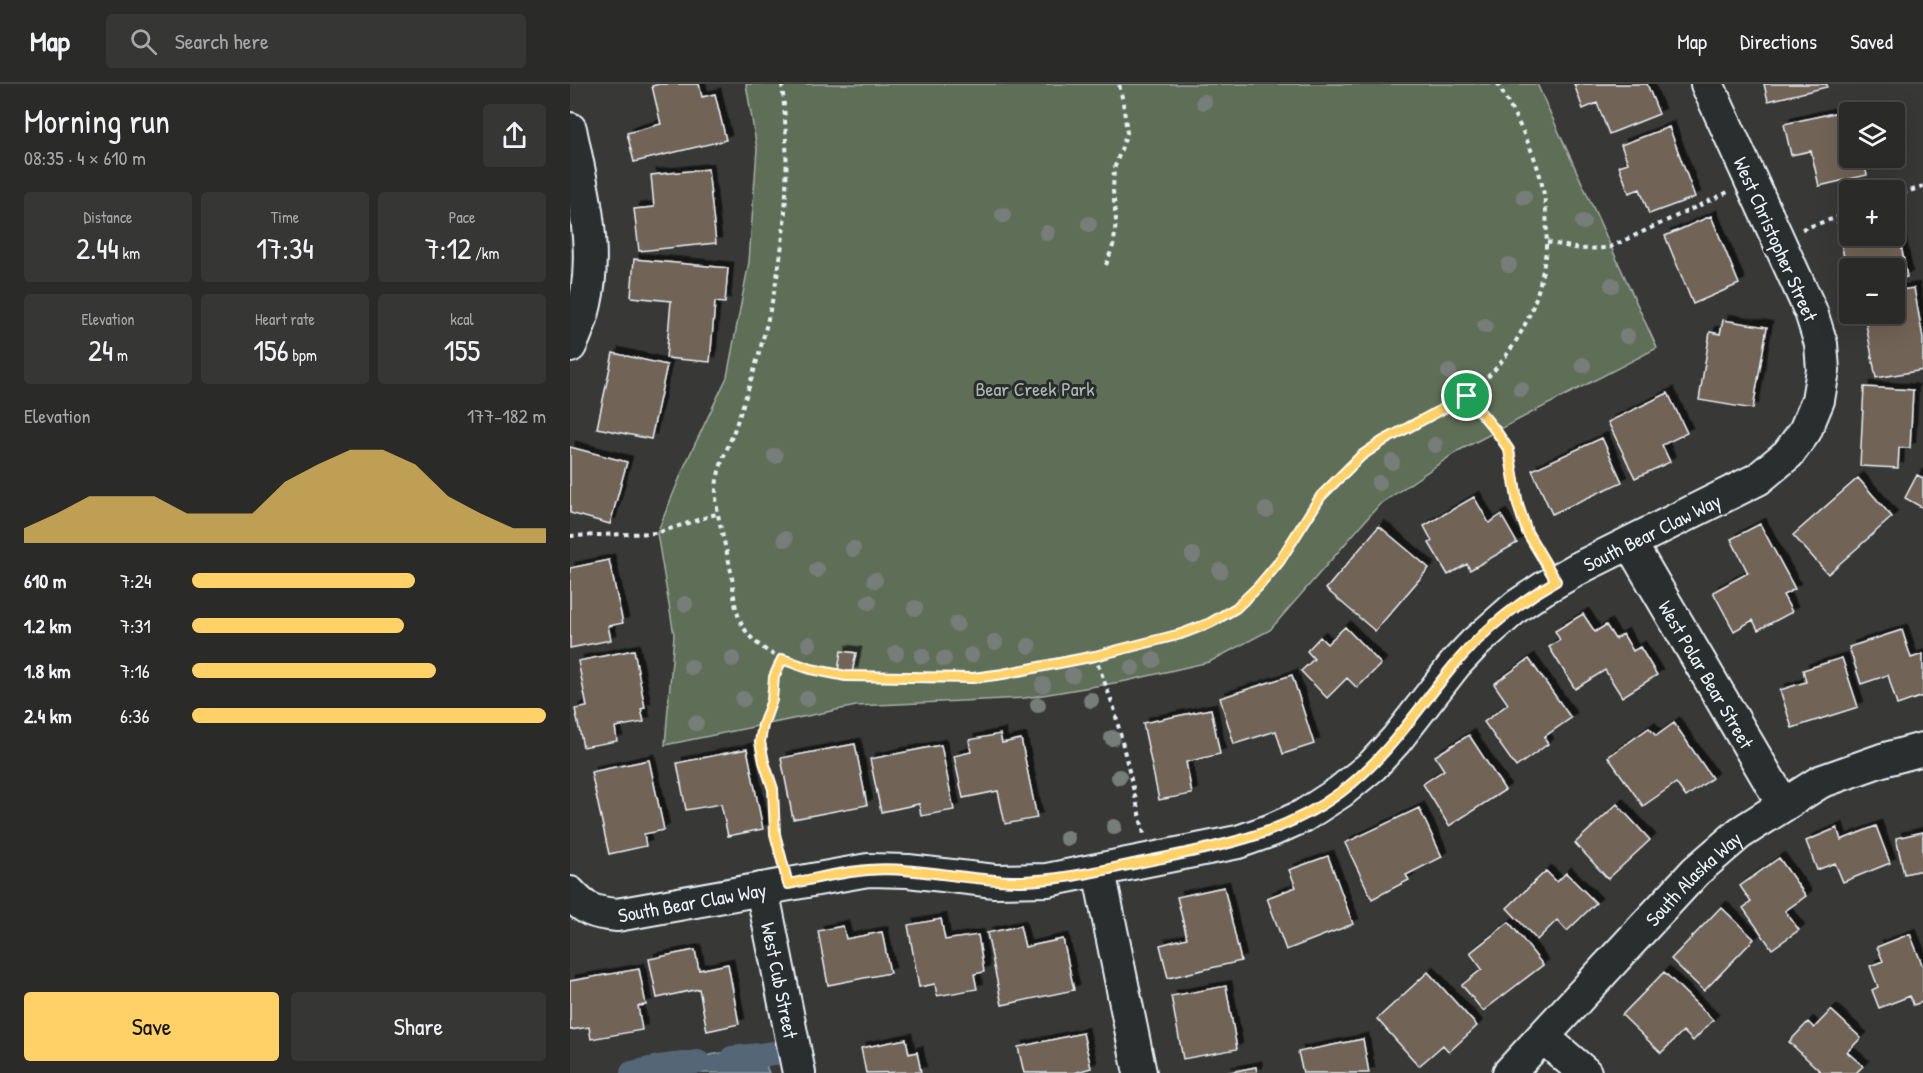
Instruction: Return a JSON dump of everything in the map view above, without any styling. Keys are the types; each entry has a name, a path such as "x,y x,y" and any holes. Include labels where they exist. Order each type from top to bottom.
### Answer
{"street":[{"name":"West Christopher Street","path":"1707,84 1811,312 1821,344 1822,370 1818,400"},
{"path":"570,129 588,220 591,251 590,279 584,310 570,346"},
{"name":"South Bear Claw Way","path":"576,900 598,914 616,915 868,870 908,871 995,881 1047,880 1238,842 1272,830 1303,816 1340,792 1373,765 1396,740 1456,663 1517,606 1556,581 1758,479 1788,454 1805,431 1818,400"},
{"name":"West Polar Bear Street","path":"1630,543 1783,804"},
{"name":"South Alaska Way","path":"1509,1073 1696,870 1740,833 1820,782 1882,760 1923,750"},
{"path":"1099,871 1140,1073"},
{"name":"West Cub Street","path":"775,886 798,1073"},
{"path":"1543,1037 1585,1073"}],"path":[{"path":"782,84 787,174 782,248 757,364 718,474 716,495 732,575 736,612 746,635 763,650 811,669 846,676 973,678 1095,656 1181,634 1210,623 1236,608 1279,562 1321,496 1361,456 1383,441 1467,396 1493,374 1516,344 1530,314 1545,268 1547,242 1546,210 1540,177 1529,144 1498,84"},
{"path":"1106,264 1114,243 1116,220 1113,191 1114,169 1127,133 1124,102 1119,84"},
{"path":"1547,242 1580,249 1608,248 1751,180"},
{"path":"1905,193 1923,186"},
{"path":"1777,238 1839,217"},
{"path":"1467,396 1509,450 1518,505 1527,532 1556,581"},
{"path":"570,536 657,533 719,513"},
{"path":"1095,656 1114,708 1149,860"},
{"path":"775,886 773,789 760,742 772,700 774,677 782,659"}],"green space":[{"name":"Bear Creek Park","path":"746,84 1537,84 1657,348 1458,451 1379,505 1270,630 1209,662 1126,681 1025,698 856,706 665,745 674,635 657,533 685,465 727,377 749,262 757,149"}],"water":[{"path":"762,1045 769,1073 666,1073 664,1064"}],"building":[{"path":"699,84 702,97 715,94 726,140 634,162 627,133 661,124 652,86"},
{"path":"1574,84 1647,84 1659,114 1609,134 1597,103 1583,109"},
{"path":"1764,84 1827,84 1827,87 1768,101"},
{"path":"1839,112 1839,168 1865,168 1867,175 1819,186 1811,151 1791,155 1784,124"},
{"path":"1669,127 1695,197 1649,214 1640,189 1629,193 1619,166 1628,163 1621,145"},
{"path":"708,169 716,243 639,251 634,209 654,207 651,175"},
{"path":"1711,216 1739,284 1693,304 1665,236"},
{"path":"1842,246 1901,246 1903,258 1844,258"},
{"path":"634,259 728,268 725,303 715,302 710,362 666,358 671,301 631,297"},
{"path":"1914,288 1923,338 1923,370 1876,378 1866,324 1905,324 1905,289"},
{"path":"1723,320 1767,327 1753,409 1699,400 1710,332 1720,334"},
{"path":"613,353 667,365 651,439 597,428"},
{"path":"1864,387 1913,390 1910,448 1899,448 1898,468 1860,466"},
{"path":"1668,393 1687,433 1662,445 1670,462 1635,478 1608,422"},
{"path":"1602,438 1622,482 1552,514 1532,470"},
{"path":"570,447 627,462 610,524 570,513"},
{"path":"1917,475 1923,478 1923,508 1905,498"},
{"path":"1858,478 1892,517 1828,574 1793,535"},
{"path":"1474,497 1489,523 1501,515 1517,543 1470,570 1467,564 1448,575 1429,543 1432,541 1424,526"},
{"path":"1760,524 1795,589 1783,595 1792,612 1758,630 1753,620 1734,631 1713,592 1748,573 1731,539"},
{"path":"1379,526 1429,568 1375,631 1326,589"},
{"path":"609,560 623,623 608,626 611,640 570,648 570,568"},
{"path":"1583,614 1595,632 1606,625 1615,639 1623,634 1633,651 1640,647 1657,675 1622,697 1605,670 1575,689 1549,647 1560,640 1555,631"},
{"path":"1345,627 1381,664 1357,688 1347,678 1327,698 1301,671 1314,659 1307,651 1320,637 1327,644"},
{"path":"1902,630 1911,658 1923,654 1923,696 1897,705 1888,675 1861,684 1849,647"},
{"path":"634,650 645,708 641,709 644,722 615,727 617,741 583,747 575,709 587,707 578,661"},
{"path":"841,651 856,653 852,673 838,671"},
{"path":"1842,658 1858,707 1792,728 1780,690 1806,682 1803,670"},
{"path":"1529,659 1571,718 1544,737 1548,744 1516,767 1484,722 1508,704 1494,684"},
{"path":"1292,675 1314,744 1283,754 1276,731 1234,744 1220,698"},
{"path":"1211,709 1220,754 1186,762 1192,794 1159,800 1143,723"},
{"path":"1674,723 1712,778 1686,797 1676,783 1643,806 1608,757 1649,728 1656,736"},
{"path":"1000,734 1002,743 1021,739 1037,818 1005,824 998,791 963,798 954,756 971,752 969,740"},
{"path":"1469,735 1505,790 1449,826 1423,784 1444,770 1435,756"},
{"path":"855,744 867,805 793,819 781,758"},
{"path":"941,745 954,810 921,816 919,804 881,812 870,759"},
{"path":"747,749 763,829 728,836 721,804 686,810 677,763"},
{"path":"649,760 664,830 644,834 646,846 609,854 591,772"},
{"path":"1617,804 1650,840 1608,879 1575,843"},
{"path":"1419,808 1442,857 1406,875 1409,880 1372,899 1345,843"},
{"path":"1876,826 1890,863 1843,882 1835,863 1817,870 1806,841 1837,828 1841,840"},
{"path":"1923,832 1923,870 1904,874 1896,838"},
{"path":"1328,856 1353,924 1286,950 1267,898 1296,887 1289,870"},
{"path":"1779,858 1806,896 1785,911 1799,930 1772,949 1743,908 1751,902 1740,886"},
{"path":"1546,871 1557,882 1566,873 1596,903 1567,931 1557,920 1537,940 1507,908"},
{"path":"1224,887 1241,961 1168,978 1160,945 1187,938 1177,897"},
{"path":"1721,907 1754,939 1704,991 1671,959"},
{"path":"941,919 945,940 978,935 984,972 974,974 977,989 937,996 935,984 919,987 908,925"},
{"path":"1509,922 1543,965 1483,1011 1462,985 1482,969 1470,953"},
{"path":"843,926 846,939 882,932 890,973 828,985 818,931"},
{"path":"1020,926 1025,947 1063,939 1074,990 1002,1005 987,933"},
{"path":"1910,934 1923,967 1923,1002 1913,1005 1910,996 1879,1008 1872,990 1878,987 1870,966 1883,961 1877,947"},
{"path":"695,950 699,970 728,964 739,1024 707,1031 699,989 657,998 649,959"},
{"path":"639,969 646,1005 638,1006 642,1030 591,1039 589,1027 570,1030 570,981"},
{"path":"1428,972 1477,1026 1449,1052 1443,1045 1419,1066 1377,1019"},
{"path":"1664,972 1713,1020 1693,1041 1683,1031 1661,1053 1622,1015"},
{"path":"1226,986 1237,1049 1183,1059 1171,996"},
{"path":"1831,1010 1861,1038 1847,1052 1863,1066 1856,1073 1822,1073 1789,1042 1808,1022 1814,1028"},
{"path":"1083,1033 1091,1068 1074,1073 1024,1073 1018,1047"},
{"path":"906,1039 909,1054 917,1052 921,1072 866,1073 861,1048"},
{"path":"1363,1039 1369,1073 1303,1073 1298,1052"},
{"path":"1256,1067 1257,1073 1225,1073"}],"waterway":[{"path":"732,1058 775,1053"},
{"path":"632,1073 698,1062"}],"route":[{"path":"1467,396 1509,450 1518,505 1527,532 1556,581 1517,606 1475,643 1456,663 1396,740 1373,765 1340,792 1303,816 1238,842 1047,880 995,881 908,871 868,870 788,884 775,834 773,789 760,742 772,700 774,677 782,659 811,669 846,676 973,678 1095,656 1181,634 1210,623 1236,608 1258,587 1279,562 1321,496 1361,456 1383,441 1467,396"}]}
